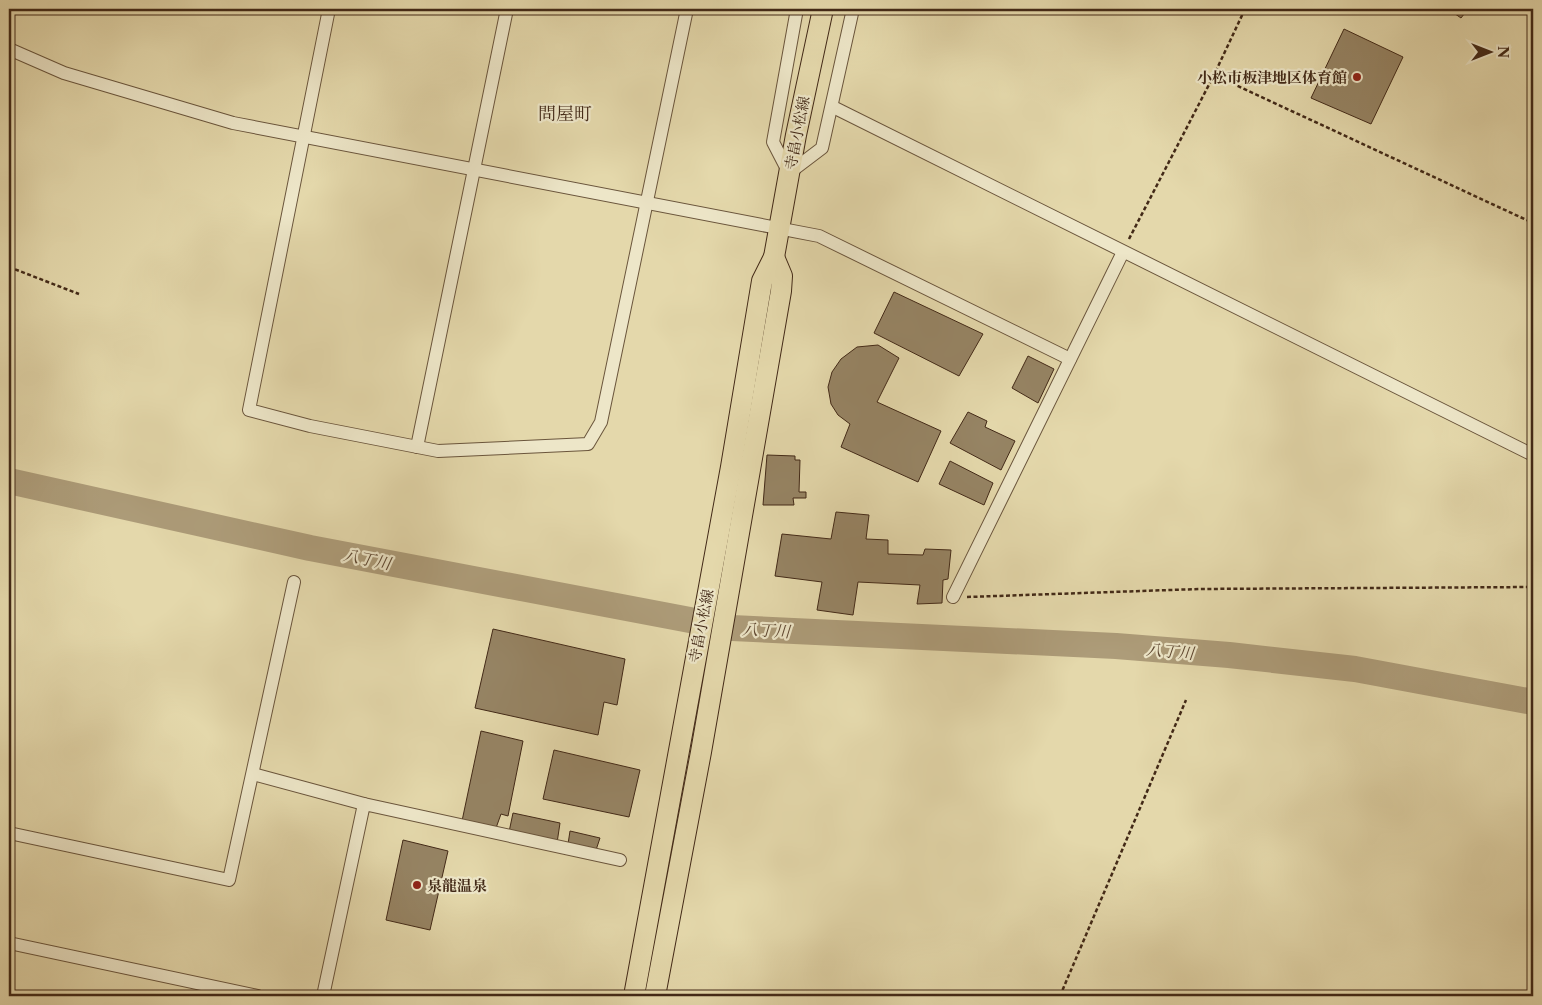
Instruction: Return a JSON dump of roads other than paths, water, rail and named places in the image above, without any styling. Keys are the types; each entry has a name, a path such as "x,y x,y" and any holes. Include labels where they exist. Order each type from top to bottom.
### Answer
{"main road":[{"name":"寺畠小松線","path":"634,996 762,281 774,257 796,135 823,9"},
{"name":"寺畠小松線","path":"655,996 701,752 781,291 782,276 774,257"}],"street":[{"path":"329,9 302,136 249,410 310,426 438,451 588,444 601,422 687,9"},
{"path":"417,446 472,171 507,9"},
{"path":"797,9 773,142 789,173 822,148 833,107 853,9"},
{"path":"9,49 64,73 233,124 302,136 646,205 819,236 1070,359"},
{"path":"833,107 1533,454"},
{"path":"953,597 1123,252"},
{"path":"9,833 229,880 294,582"},
{"path":"253,774 364,804 620,860"},
{"path":"323,996 364,804"},
{"path":"9,943 258,996"}],"waterway":[{"name":"八丁川","path":"9,481 310,548 732,628 1116,646 1229,655 1355,669 1533,702"}],"place":[{"name":"小松市板津地区体育館","path":"1357,77"},
{"name":"泉龍温泉","path":"417,885"}],"district":[{"name":"問屋町","path":"565,114"}]}
